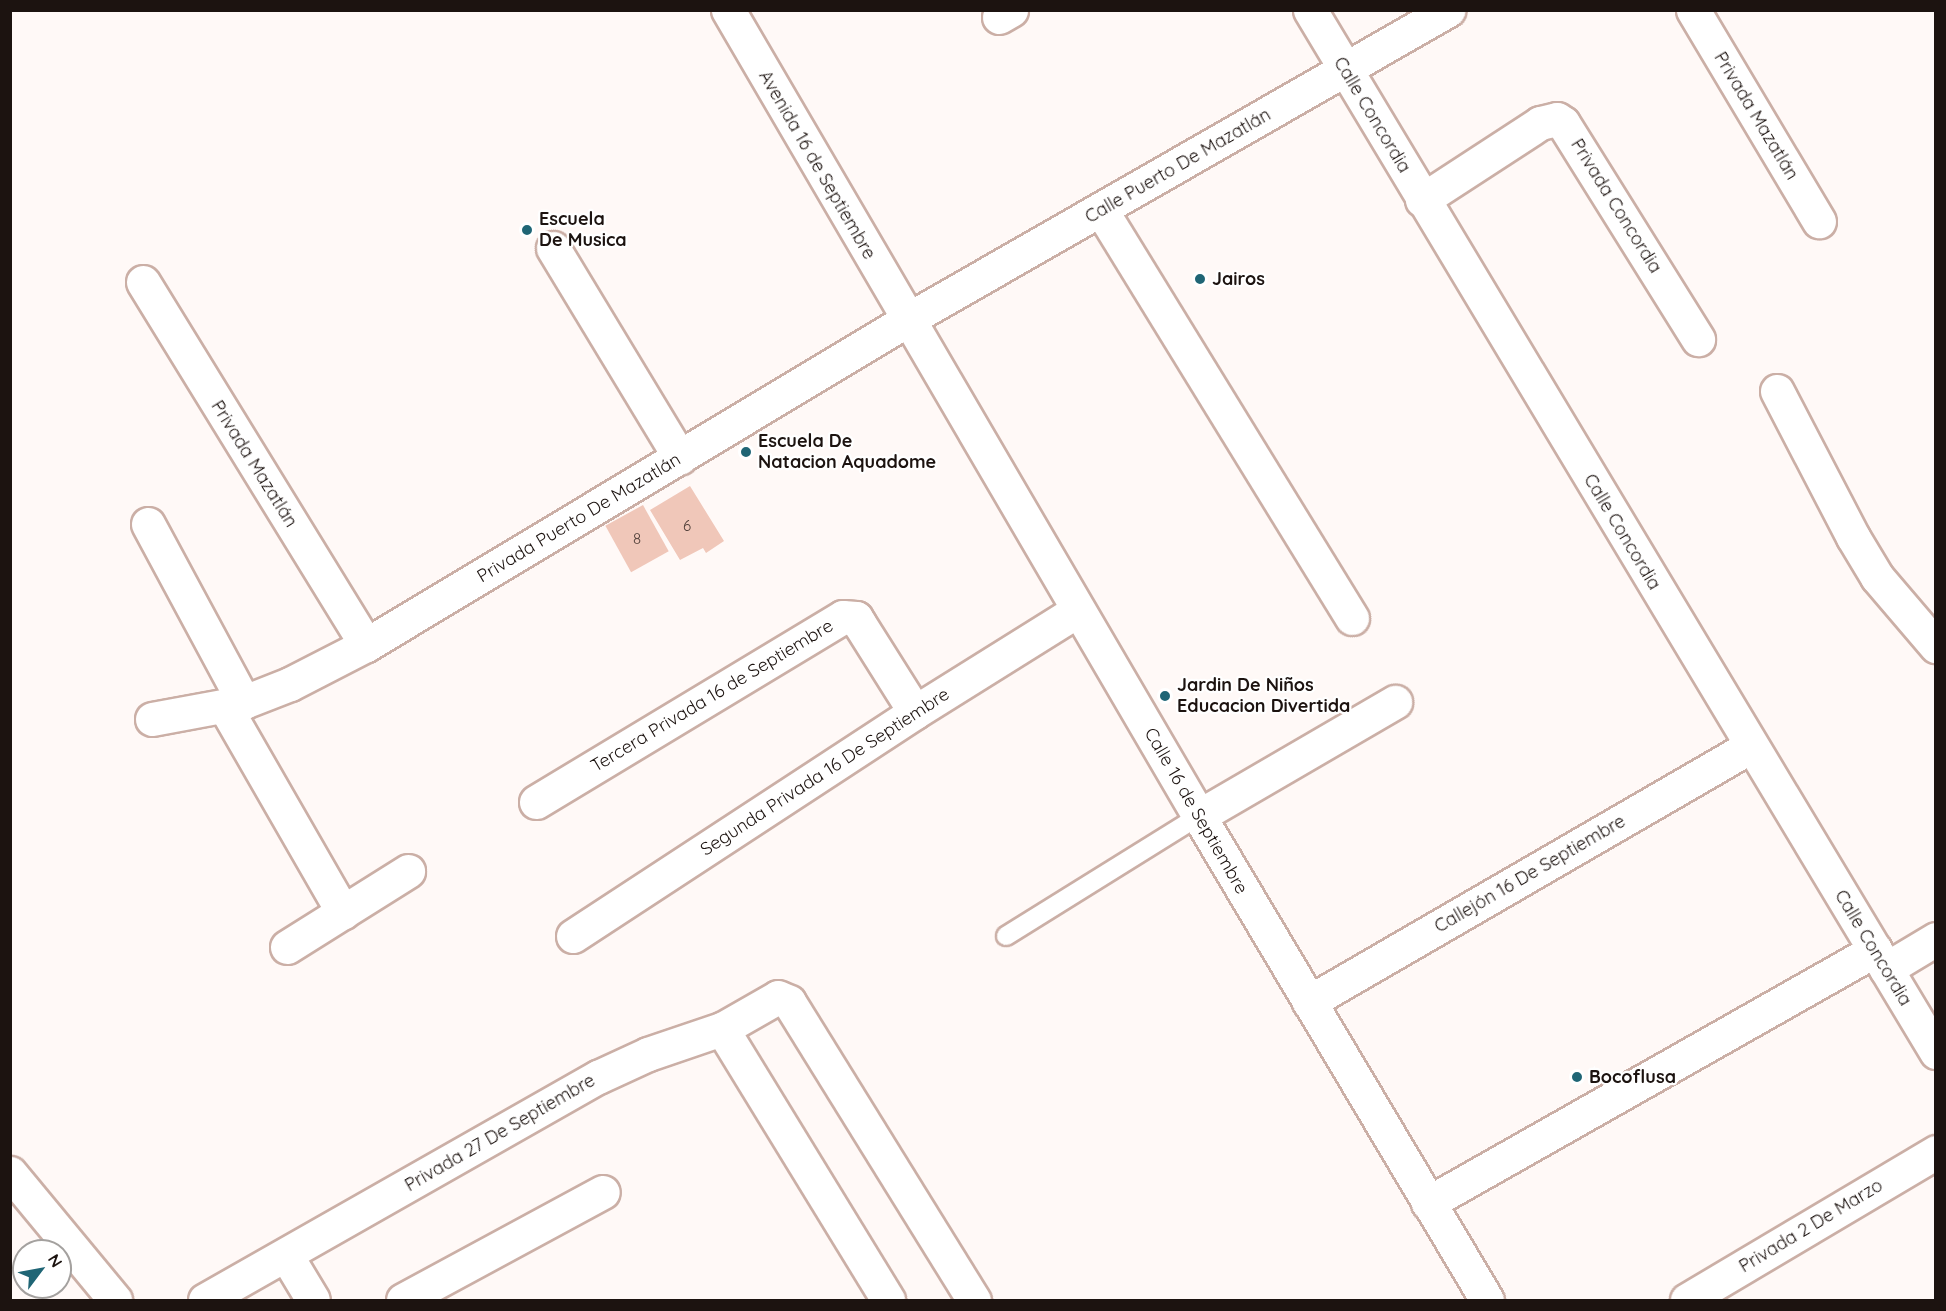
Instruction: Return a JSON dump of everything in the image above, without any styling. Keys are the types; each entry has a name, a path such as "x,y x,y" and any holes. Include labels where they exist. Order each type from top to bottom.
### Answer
{"street":[{"name":"Avenida 16 de Septiembre","path":"728,10 907,320"},
{"name":"Calle Concordia","path":"1310,10 1935,1052"},
{"name":"Calle Puerto De Mazatlán","path":"907,320 1448,10"},
{"name":"Privada Mazatlán","path":"1693,10 1819,221"},
{"name":"Privada Concordia","path":"1422,200 1540,123 1549,119 1563,123 1698,339"},
{"path":"1101,210 1352,618"},
{"path":"553,248 680,458"},
{"name":"Privada Mazatlán","path":"142,282 366,645"},
{"name":"Privada Puerto De Mazatlán","path":"152,719 234,705 290,684 366,645 907,320"},
{"name":"Calle 16 de Septiembre","path":"907,320 1487,1300"},
{"path":"1777,391 1853,537 1877,577 1935,646"},
{"path":"148,524 234,705 343,912"},
{"name":"Segunda Privada 16 De Septiembre","path":"573,936 915,712 1078,610"},
{"name":"Tercera Privada 16 de Septiembre","path":"536,802 843,617 856,618 860,623 915,712"},
{"path":"1199,816 1395,702"},
{"name":"Callejón 16 De Septiembre","path":"1309,1002 1751,746"},
{"path":"286,947 408,871"},
{"path":"1428,1203 1881,960 1935,939"},
{"name":"Privada 27 De Septiembre","path":"205,1300 605,1073 648,1054 722,1029 773,998 785,998 789,1002 967,1298"},
{"path":"722,1029 888,1300"},
{"name":"Privada 2 De Marzo","path":"1687,1300 1935,1152"},
{"path":"10,1173 115,1300"},
{"path":"403,1300 603,1192"},
{"path":"286,1255 313,1300"}],"lane":[{"path":"1006,936 1199,816"}],"building":[{"path":"690,486 724,541 706,553 703,548 680,560 650,510"},
{"path":"643,505 669,551 631,572 605,526"}],"place":[{"name":"Escuela De Musica","path":"527,230"},
{"name":"Jairos","path":"1200,279"},
{"name":"Escuela De Natacion Aquadome","path":"746,452"},
{"name":"Jardin De Niños Educacion Divertida","path":"1165,696"},
{"name":"Bocoflusa","path":"1577,1077"}]}
